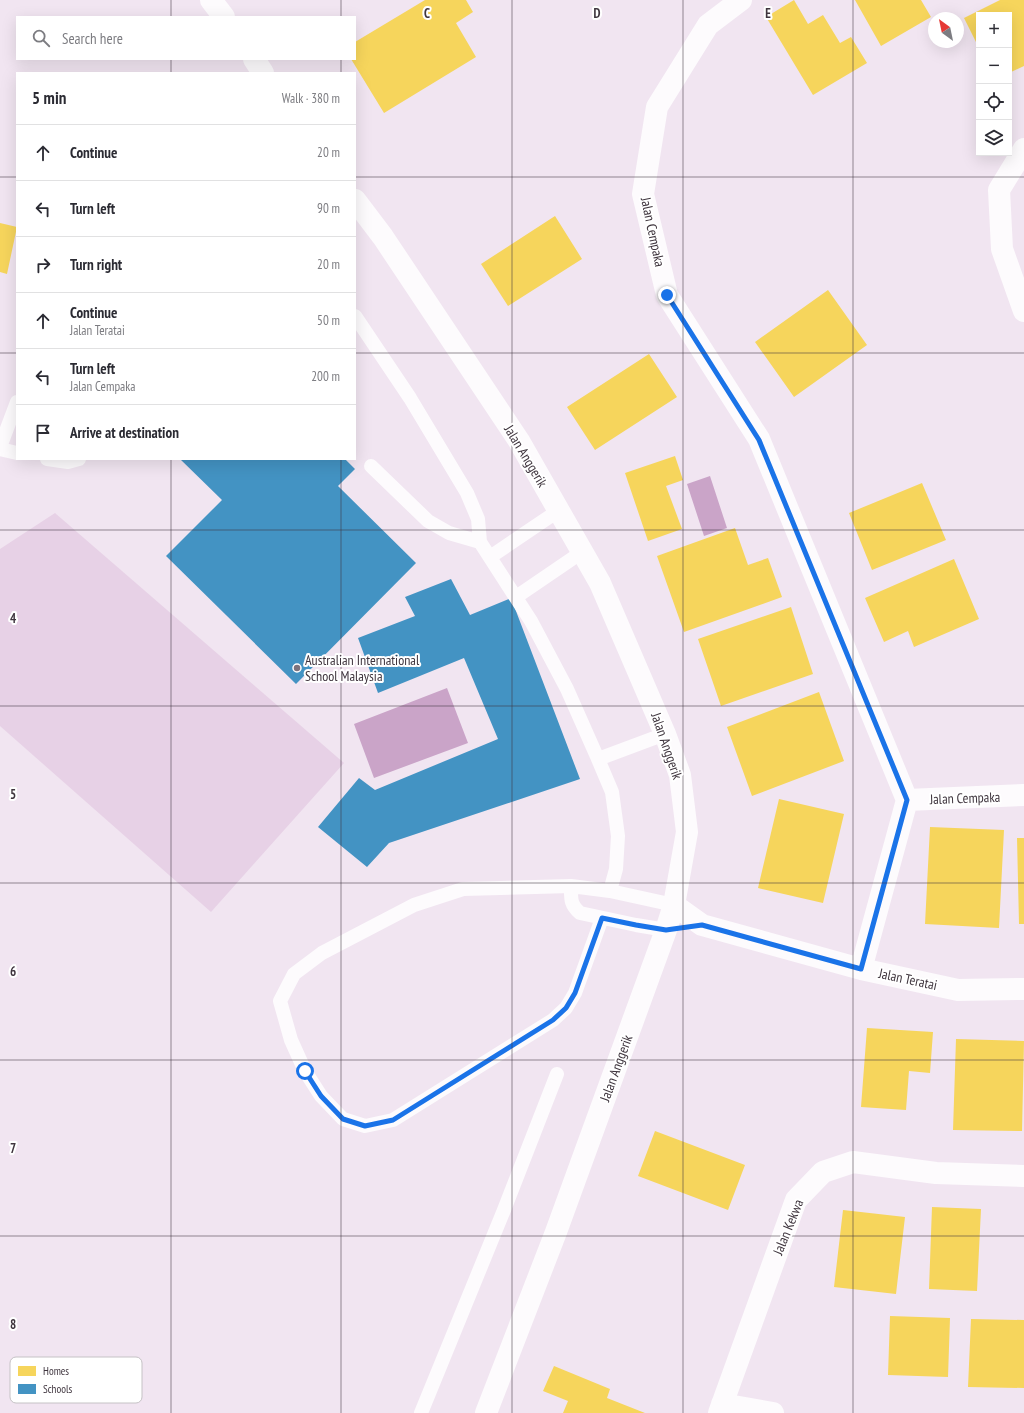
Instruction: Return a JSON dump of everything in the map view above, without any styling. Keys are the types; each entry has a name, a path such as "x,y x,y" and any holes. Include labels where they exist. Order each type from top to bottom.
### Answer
{"street":[{"path":"211,0 223,16"},
{"name":"Jalan Cempaka","path":"741,0 708,25 656,107 644,194 667,295 759,440 907,800 1024,795"},
{"path":"255,60 263,72"},
{"path":"1024,150 999,190 1002,249 1024,311"},
{"name":"Jalan Anggerik","path":"356,201 383,237 519,442 600,584 665,734 680,775 687,832 674,905 666,930 556,1232 486,1413"},
{"path":"861,969 907,800"},
{"name":"Jalan Teratai","path":"674,905 702,925 861,969 958,990 1024,989"},
{"name":"Jalan Teratai","path":"666,930 702,925"},
{"name":"Jalan Kekwa","path":"721,1408 796,1200 823,1172 853,1162 936,1173 1024,1176"},
{"path":"721,1408 773,1413"}],"lane":[{"path":"356,317 410,398 467,493 478,519 480,542 531,621 567,689 612,792 618,836 616,869 610,891"},
{"path":"16,405 0,448 16,453"},
{"path":"54,460 68,462 75,460"},
{"path":"371,466 428,521 449,533 480,542"},
{"path":"490,557 558,511"},
{"path":"516,597 582,552"},
{"path":"598,759 665,734"},
{"path":"602,918 575,993 566,1008 546,1025 393,1120 365,1126 343,1119 321,1096 305,1071 291,1040 280,1001 294,974 322,953 414,904 463,889 571,886 610,891 674,905"},
{"path":"571,886 571,900 574,908 580,913 666,930"},
{"path":"421,1413 504,1210 557,1074"}],"shaded area":[{"path":"710,476 727,528 704,536 687,484"},
{"path":"55,513 344,763 211,912 0,726 0,549"},
{"path":"447,688 468,743 374,778 354,724"}],"building: Homes":[{"path":"425,0 466,0 473,12 456,23 476,57 384,113 352,60 356,60 356,41"},
{"path":"794,0 808,24 823,15 840,43 851,37 867,63 813,95 766,17"},
{"path":"855,0 921,0 928,12 928,19 881,46"},
{"path":"1000,0 1024,0 1024,66 1012,72 1012,12 976,12"},
{"path":"976,12 976,42 964,18"},
{"path":"555,216 582,259 508,306 481,264"},
{"path":"0,223 16,227 16,232 7,274 0,272"},
{"path":"828,290 867,345 794,397 755,342"},
{"path":"649,354 677,397 595,450 567,407"},
{"path":"675,456 683,480 666,486 682,529 648,541 625,473"},
{"path":"922,483 946,540 872,570 849,513"},
{"path":"735,528 748,565 768,558 782,597 684,632 657,556"},
{"path":"954,559 979,619 914,647 908,631 884,642 865,598"},
{"path":"791,607 813,674 721,706 698,639"},
{"path":"819,692 844,761 752,796 727,727"},
{"path":"779,799 844,814 823,903 758,888"},
{"path":"930,827 1004,830 999,928 925,924"},
{"path":"1017,838 1024,838 1024,924 1019,924"},
{"path":"867,1028 933,1032 930,1073 909,1071 906,1110 861,1107"},
{"path":"956,1039 1024,1041 1022,1131 953,1130"},
{"path":"655,1131 745,1165 728,1210 638,1176"},
{"path":"932,1207 981,1209 977,1291 929,1289"},
{"path":"843,1210 905,1217 896,1294 834,1287"},
{"path":"890,1316 950,1318 948,1377 888,1375"},
{"path":"971,1319 1024,1320 1024,1388 968,1387"},
{"path":"554,1366 610,1389 607,1398 645,1413 563,1413 568,1401 543,1391"}],"building: Schools":[{"path":"181,460 346,460 355,469 338,486 416,563 296,684 166,556 222,500"},
{"path":"451,579 470,615 511,598 580,779 389,843 367,867 318,827 359,778 375,790 498,739 464,658 378,693 358,638 415,616 405,597"}],"place":[{"name":"Australian International School Malaysia","path":"297,668"}],"route":[{"path":"305,1071 321,1096 343,1119 365,1126 393,1120 553,1020 566,1008 575,993 602,918 666,930 702,925 861,969 907,800 759,440 667,295"}]}
